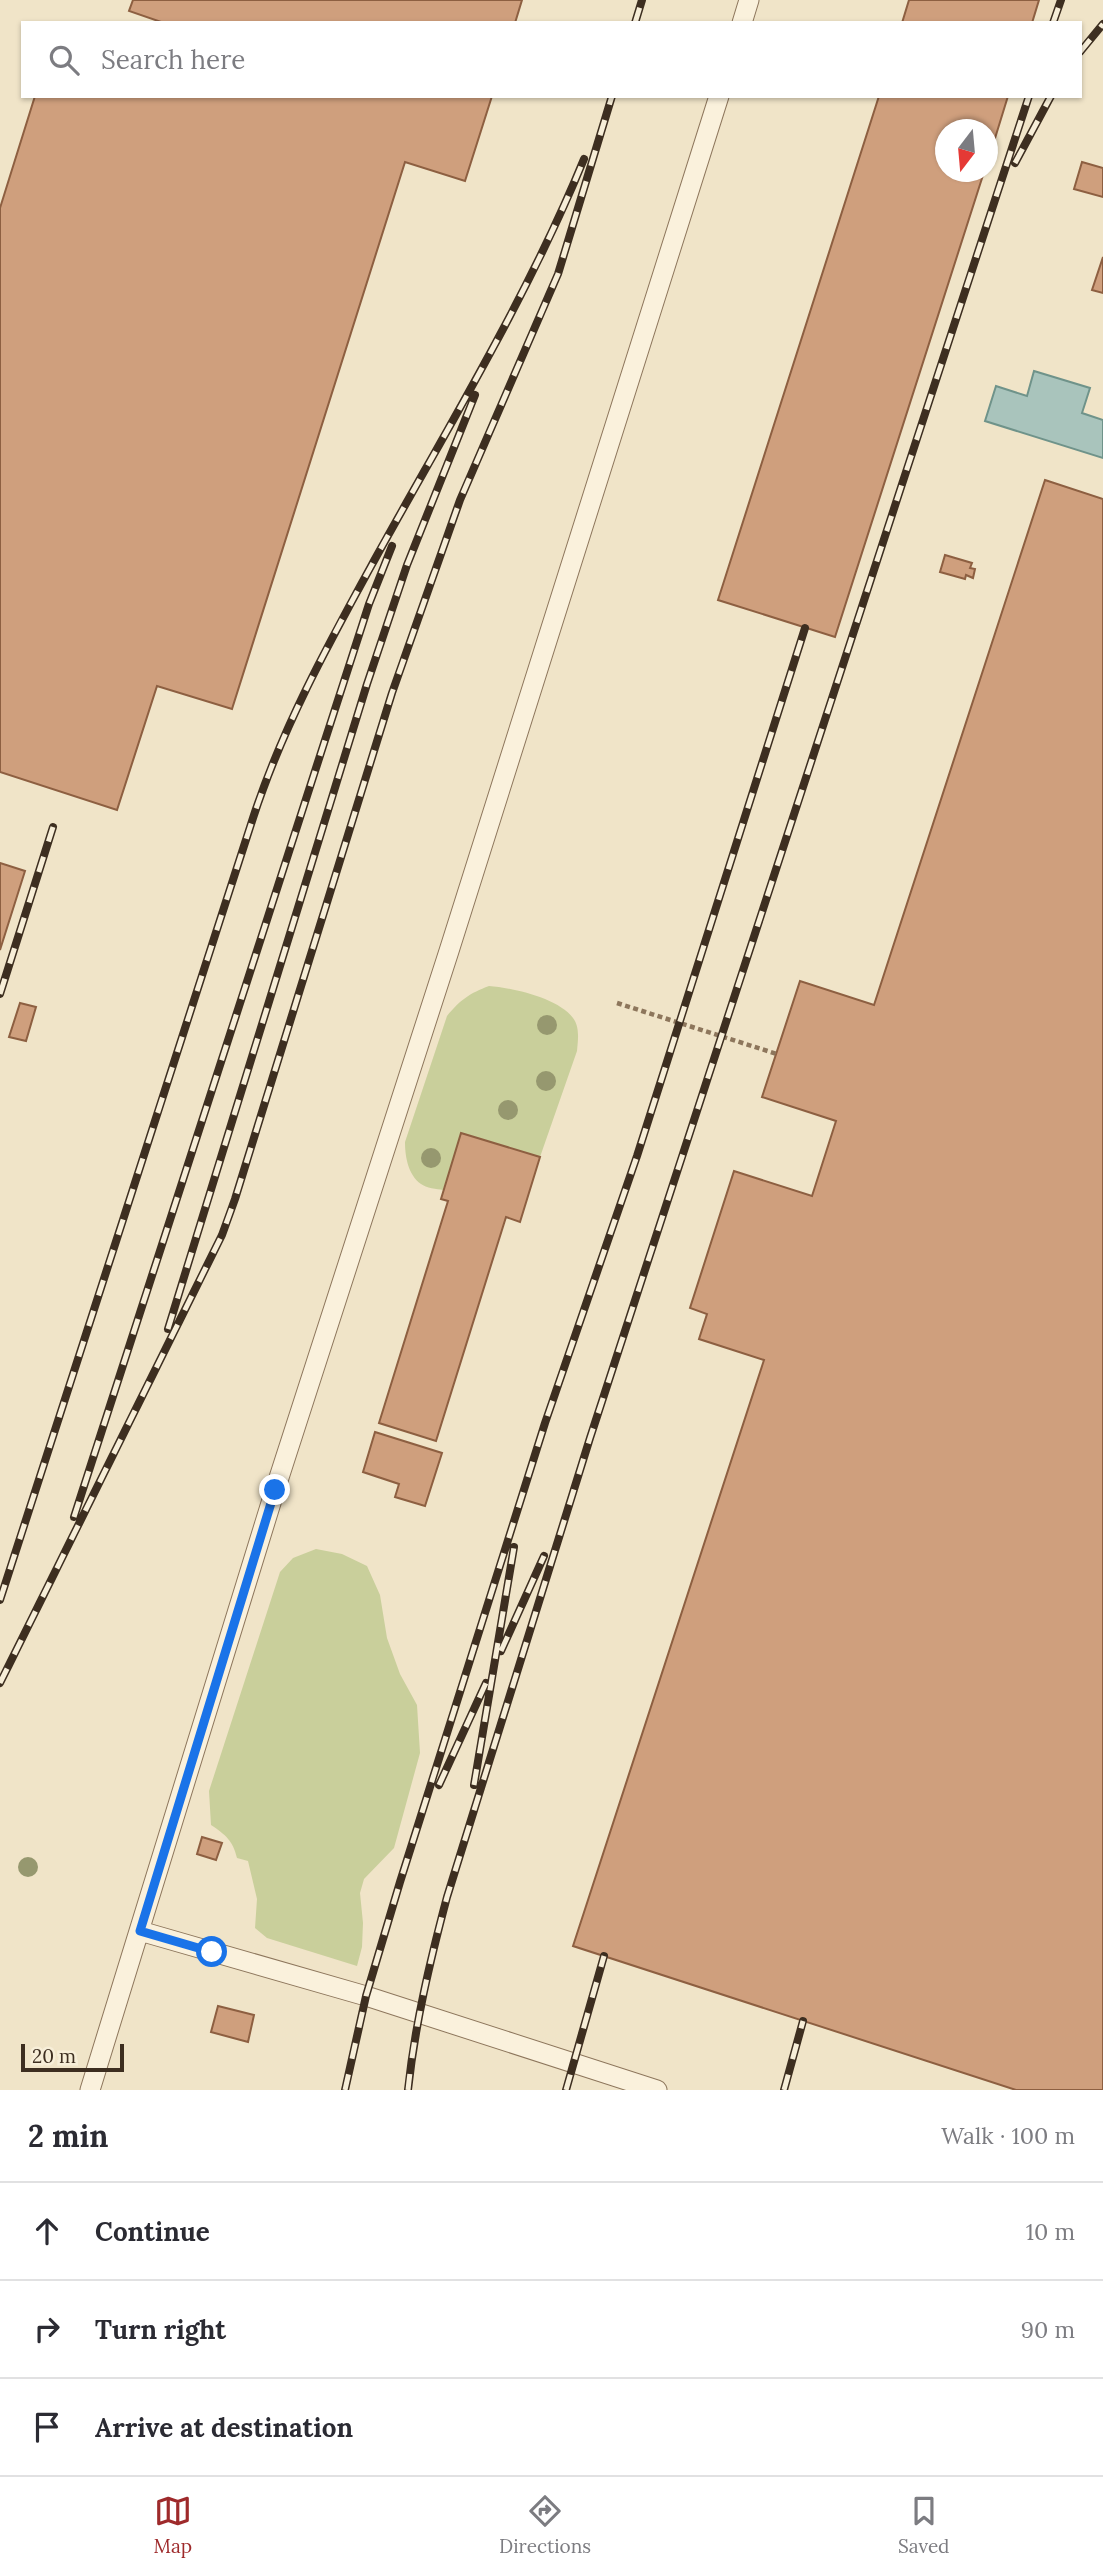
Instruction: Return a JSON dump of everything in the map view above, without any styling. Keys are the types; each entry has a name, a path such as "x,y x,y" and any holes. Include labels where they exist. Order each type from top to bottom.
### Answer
{"lane":[{"path":"743,21 749,0"},
{"path":"90,2090 275,1490 718,98"},
{"path":"140,1931 366,1996 657,2090"}],"path":[{"path":"617,1003 776,1054"}],"green space":[{"path":"489,986 534,995 566,1011 577,1025 577,1051 540,1157 462,1133 443,1190 429,1187 417,1180 410,1170 405,1142 447,1016 466,998"},
{"path":"316,1549 342,1554 367,1566 380,1595 387,1638 400,1674 417,1705 420,1753 394,1848 364,1879 360,1893 362,1947 357,1966 267,1938 255,1928 257,1899 248,1861 237,1858 228,1839 211,1825 209,1791 280,1572 293,1558"}],"water":[{"path":"1034,371 1090,388 1082,413 1103,420 1103,458 985,421 996,386 1027,396"}],"building":[{"path":"133,0 522,0 516,21 158,21 129,11"},
{"path":"909,0 1039,0 1033,21 903,21"},
{"path":"34,98 491,98 465,181 405,162 232,709 157,686 117,810 0,772 0,208"},
{"path":"878,98 1007,98 998,128 998,119 935,119 935,182 981,182 835,637 718,600"},
{"path":"1082,162 1103,168 1103,197 1074,189"},
{"path":"1103,257 1103,293 1092,290"},
{"path":"1045,480 1103,499 1103,2090 1016,2090 573,1946 764,1360 699,1339 707,1314 690,1308 734,1171 812,1196 836,1121 762,1097 800,981 874,1005"},
{"path":"945,555 972,563 970,568 975,569 973,578 966,575 965,579 940,572"},
{"path":"0,863 25,871 0,950"},
{"path":"20,1003 36,1007 26,1041 9,1037"},
{"path":"461,1133 540,1157 520,1222 506,1217 436,1441 379,1423 448,1201 441,1199"},
{"path":"375,1432 442,1453 425,1506 395,1497 399,1484 363,1472"},
{"path":"202,1837 222,1843 216,1860 197,1854"},
{"path":"218,2006 254,2015 248,2042 211,2032"}],"railway":[{"path":"636,21 642,0"},
{"path":"1054,21 1061,0"},
{"path":"1082,50 1103,24"},
{"path":"0,1683 222,1235 392,693 460,500 558,274 611,98"},
{"path":"408,2090 424,1993 447,1897 590,1438 1028,98"},
{"path":"1015,163 1050,98"},
{"path":"0,1600 253,818 278,751 341,622 486,362 538,262 584,159"},
{"path":"168,1329 367,684 407,565 475,395"},
{"path":"74,1517 369,604 392,546"},
{"path":"345,2090 366,1996 400,1882 545,1423 637,1156 805,628"},
{"path":"0,994 53,827"},
{"path":"474,1785 514,1547"},
{"path":"501,1651 544,1556"},
{"path":"439,1785 486,1683"},
{"path":"566,2090 604,1956"},
{"path":"784,2090 803,2021"}],"route":[{"path":"212,1952 140,1931 275,1490"}]}
